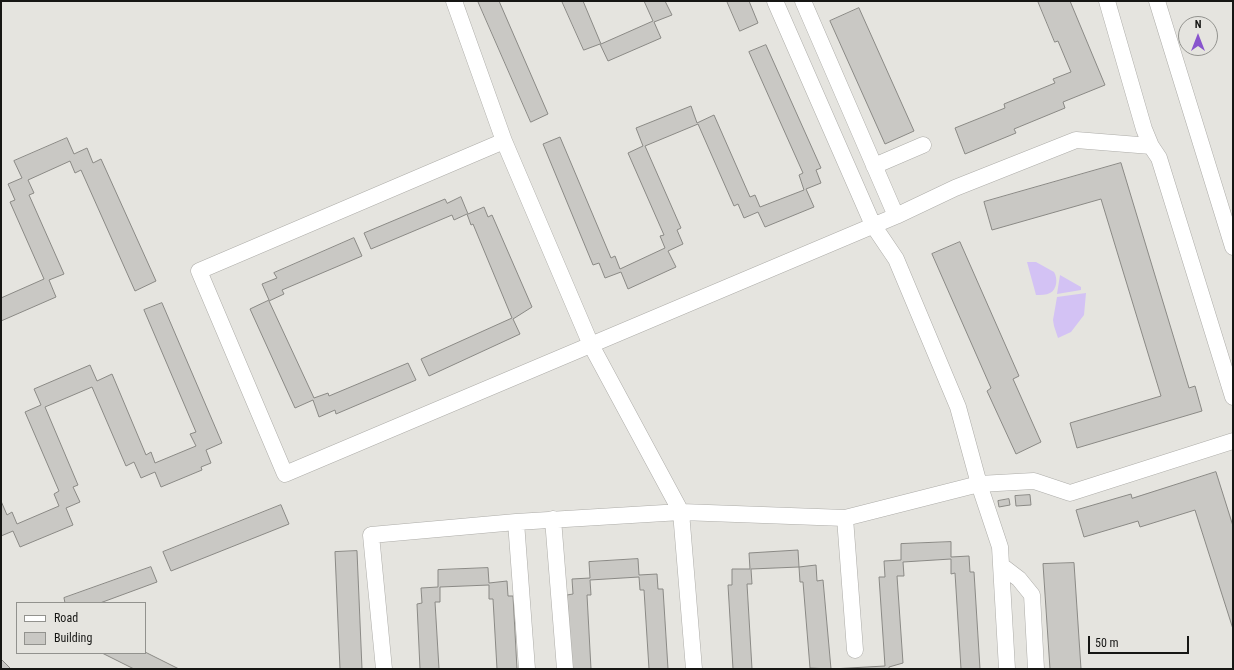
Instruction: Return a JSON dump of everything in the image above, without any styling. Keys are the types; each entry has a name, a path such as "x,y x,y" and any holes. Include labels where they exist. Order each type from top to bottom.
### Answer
{"street":[{"path":"454,1 504,141 591,344 681,512 694,669"},
{"path":"775,1 873,225 896,259 958,407 979,484 1000,547 1007,669"},
{"path":"803,1 896,216"},
{"path":"1107,1 1144,129 1151,146 1159,158 1233,397"},
{"path":"1157,1 1233,247"},
{"path":"504,141 199,271 285,474 896,216 955,188 1076,140 1151,146"},
{"path":"874,166 923,145"},
{"path":"384,669 371,535 553,519 681,512 844,518 979,484 1034,481 1070,493 1233,441"},
{"path":"844,518 855,650"},
{"path":"553,519 565,669"},
{"path":"516,522 527,669"},
{"path":"1002,566 1019,579 1032,594 1036,669"}],"shaded area":[{"path":"1027,262 1036,262 1054,272 1056,284 1050,293 1036,295"},
{"path":"1060,275 1081,287 1081,290 1057,294"},
{"path":"1086,293 1084,315 1071,332 1058,338 1053,320 1057,297"}],"building":[{"path":"478,1 499,1 548,114 531,122"},
{"path":"562,1 583,1 601,44 653,21 644,1 665,1 672,15 654,22 661,38 608,61 600,44 584,50"},
{"path":"727,1 749,1 758,23 740,31"},
{"path":"1038,1 1070,1 1105,85 1063,102 1065,108 1014,129 1016,133 965,154 955,128 1005,108 1004,104 1055,83 1053,79 1071,72 1058,41 1055,42"},
{"path":"859,8 914,131 885,144 830,21"},
{"path":"766,45 821,168 816,170 821,183 806,189 814,207 765,227 758,212 744,218 738,204 734,206 698,124 645,146 681,228 677,230 683,244 668,251 676,267 628,289 621,272 605,278 599,263 593,265 543,144 560,137 611,258 615,256 620,269 665,248 660,236 664,235 628,153 643,146 636,128 691,106 697,123 714,115 750,197 755,195 760,207 804,190 799,175 803,173 749,52"},
{"path":"67,138 74,154 87,148 93,163 101,159 156,281 135,291 81,170 75,173 70,161 28,180 34,193 29,195 64,274 49,280 56,297 1,321 1,298 44,279 10,202 15,200 8,184 22,178 14,161"},
{"path":"1121,163 1189,388 1195,386 1202,411 1077,448 1070,423 1161,396 1101,199 992,230 984,202"},
{"path":"461,197 468,214 484,207 488,217 492,215 532,307 513,319 520,334 429,376 421,359 512,318 473,224 471,225 467,214 454,220 452,215 371,249 364,233 445,199 447,203"},
{"path":"354,238 362,256 282,290 284,294 269,301 314,398 328,393 329,396 408,363 416,380 336,414 335,410 319,417 313,400 295,408 250,309 269,300 262,284 277,278 274,273"},
{"path":"960,242 1019,376 1013,379 1041,442 1016,454 987,391 991,388 932,254"},
{"path":"162,303 222,443 206,450 211,463 201,467 202,470 161,487 155,472 141,478 134,462 126,466 92,387 45,407 78,485 73,487 80,502 66,508 73,525 20,547 13,531 1,536 1,501 7,515 12,512 17,524 59,506 54,494 59,491 25,412 41,405 34,389 90,365 97,381 112,374 146,455 151,452 155,463 196,446 190,434 196,432 144,310"},
{"path":"1216,472 1233,526 1233,629 1195,510 1140,527 1138,521 1084,537 1076,510 1131,494 1132,498"},
{"path":"1030,495 1031,505 1016,506 1015,496"},
{"path":"1009,499 1010,505 999,507 998,501"},
{"path":"281,505 289,524 171,571 163,552"},
{"path":"951,542 951,557 969,556 970,572 974,572 980,669 961,669 955,573 951,574 951,559 903,562 904,576 897,576 903,663 889,667 889,669 831,669 885,666 879,577 885,577 884,561 901,560 901,544"},
{"path":"798,550 799,567 751,569 752,584 747,584 752,669 733,669 728,585 732,585 732,569 750,569 749,553"},
{"path":"357,551 362,669 340,669 335,552"},
{"path":"638,559 639,575 657,574 658,589 663,589 668,669 649,669 644,590 640,590 639,577 590,580 591,595 587,595 591,669 571,669 567,595 573,594 572,579 590,578 589,562"},
{"path":"1074,563 1081,669 1050,669 1043,564"},
{"path":"816,565 817,581 823,580 831,669 810,668 803,582 800,582 799,567"},
{"path":"151,567 157,582 103,602 65,602 64,598"},
{"path":"488,568 489,583 507,581 508,596 513,596 517,669 497,669 493,599 489,599 489,585 440,587 440,602 435,602 439,669 420,669 417,604 422,603 421,588 438,587 438,570"},
{"path":"146,652 179,669 134,669 104,654 146,654"},
{"path":"1,659 11,669 1,669"}]}
